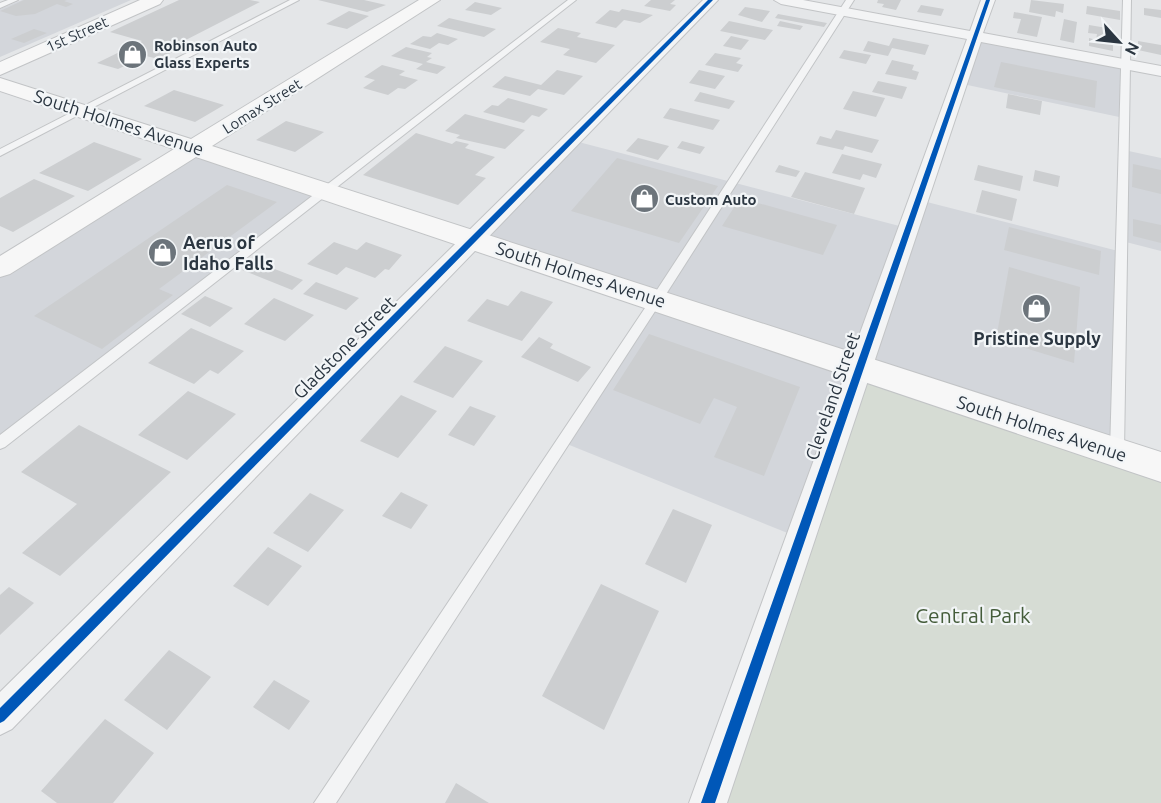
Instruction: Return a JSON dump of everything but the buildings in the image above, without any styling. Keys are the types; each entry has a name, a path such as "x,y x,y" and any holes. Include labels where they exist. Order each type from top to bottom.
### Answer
{"main road":[{"name":"1st Street","path":"0,69 154,0"},
{"name":"Lomax Street","path":"0,268 431,0"},
{"name":"South Holmes Avenue","path":"0,84 1161,466"}],"street":[{"name":"Gladstone Street","path":"0,717 711,0"},
{"path":"781,0 846,6 975,36 1161,71"},
{"name":"Cleveland Street","path":"708,803 987,0"}],"lane":[{"path":"0,6 14,0"},
{"path":"0,153 295,0"},
{"path":"0,443 572,0"},
{"path":"1117,452 1126,0"},
{"path":"324,803 657,299 846,6"}],"shaded area":[{"path":"22,0 131,0 0,57 0,9"},
{"path":"975,37 1126,64 1124,118 958,83"},
{"path":"571,140 907,228 919,200 1122,252 1117,452 800,538 562,442 656,300 474,239"},
{"path":"196,147 325,190 0,443 0,268"},
{"path":"1124,150 1161,158 1161,251 1122,241"}],"green space":[{"name":"Central Park","path":"859,368 1161,467 1161,803 708,803"}],"cycle path":[{"path":"0,717 711,0"},
{"path":"708,803 988,0"}],"place":[{"name":"Robinson Auto Glass Experts","path":"133,54"},
{"name":"Custom Auto","path":"644,199"},
{"name":"Aerus of Idaho Falls","path":"162,252"},
{"name":"Pristine Supply","path":"1037,309"}]}
